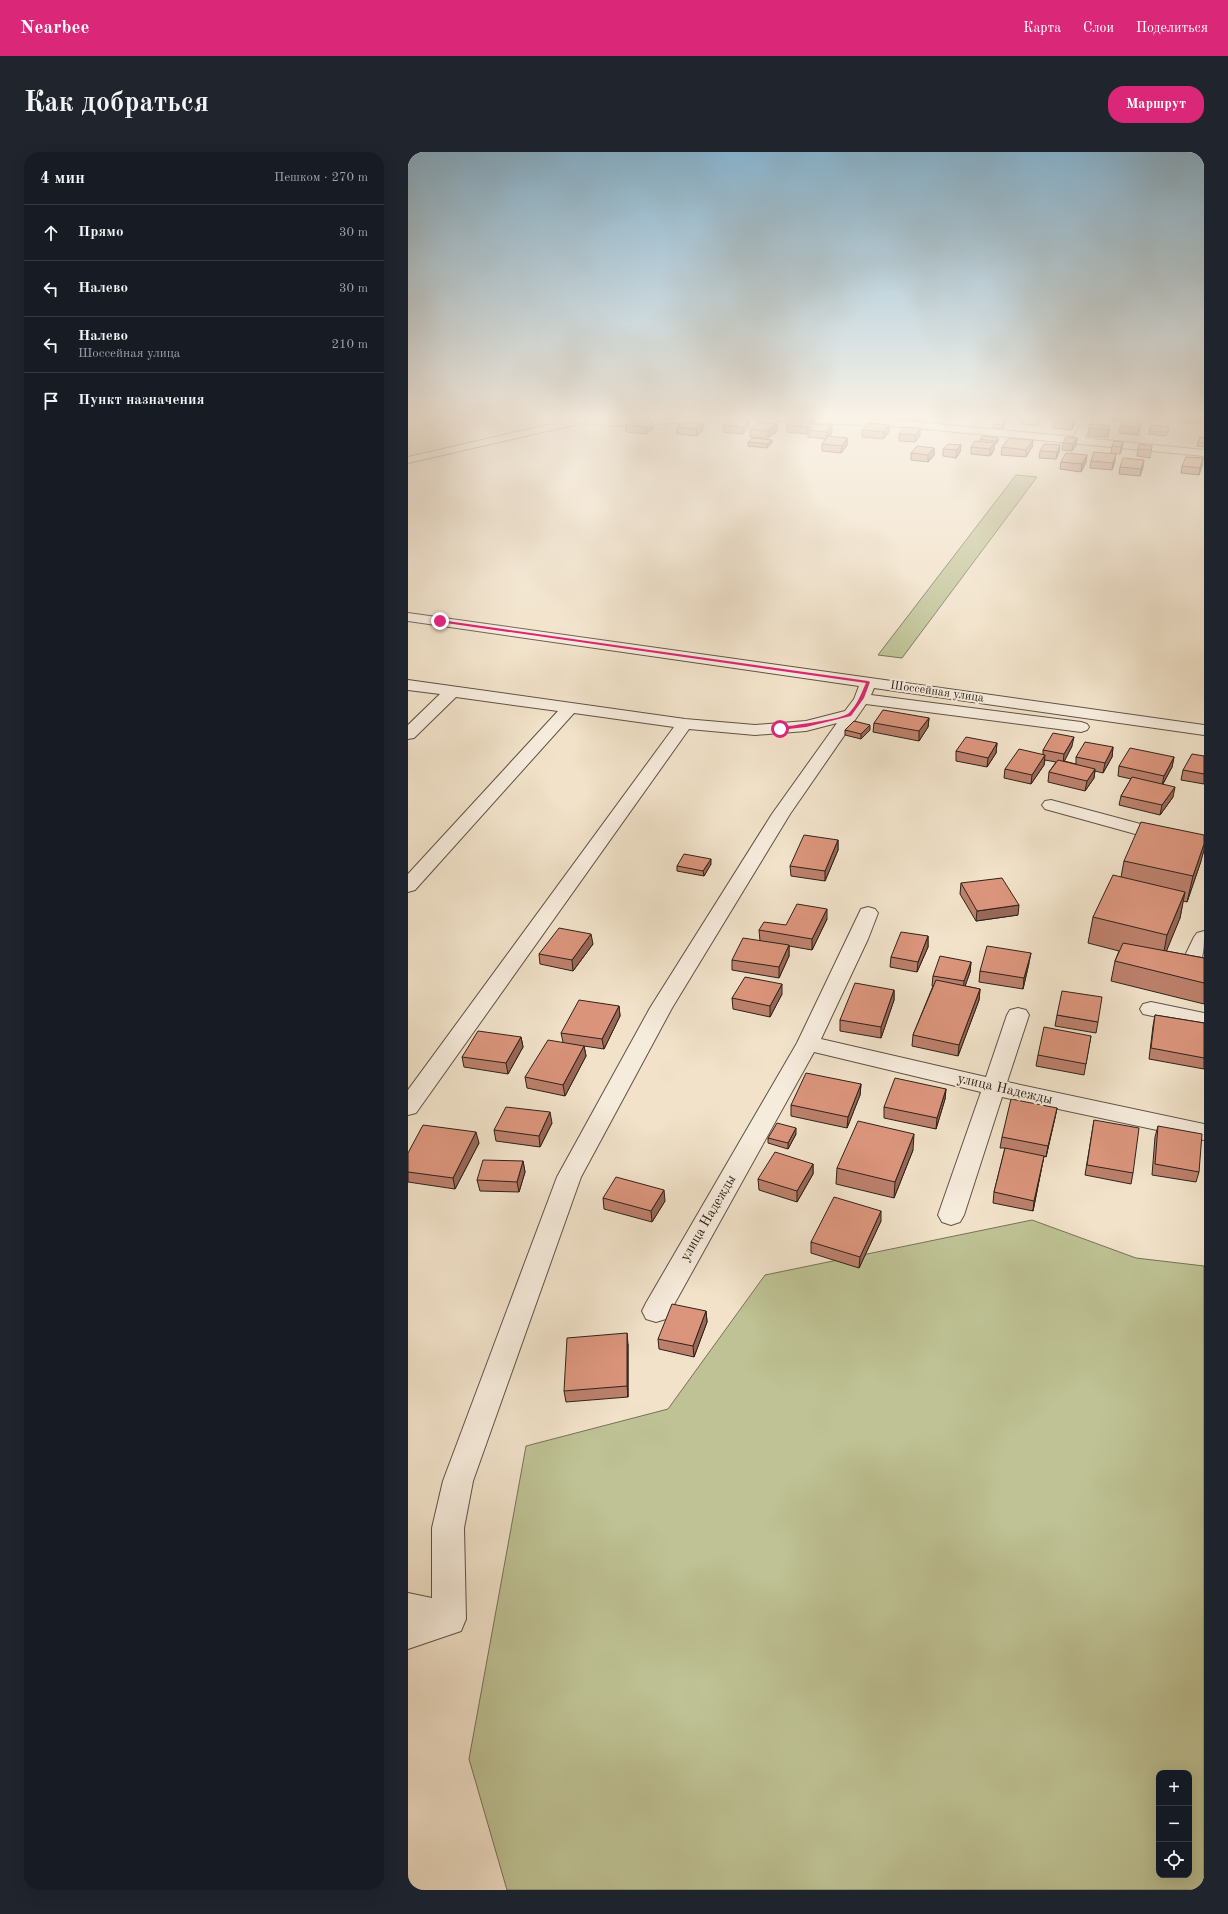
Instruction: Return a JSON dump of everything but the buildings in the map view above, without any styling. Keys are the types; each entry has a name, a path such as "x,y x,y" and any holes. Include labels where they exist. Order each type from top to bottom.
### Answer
{"street":[{"name":"Шоссейная улица","path":"408,617 860,699 977,697 1179,732 1204,730"},
{"path":"408,685 569,709 685,724 755,730 806,726 860,699 977,714 1179,732 1204,743"},
{"path":"408,734 452,691"},
{"path":"977,697 977,714"},
{"path":"449,1618 448,1528 458,1481 569,1177 661,1008 781,814 860,699"},
{"path":"408,886 569,709"},
{"path":"408,1107 685,724"},
{"path":"1051,805 1204,848"},
{"name":"улица Надежды","path":"656,1311 808,1043 858,939 868,913"},
{"path":"1189,968 1204,937"},
{"path":"1151,1009 1204,1020"},
{"path":"951,1215 1018,1015"},
{"name":"улица Надежды","path":"808,1043 994,1087 1204,1132"},
{"path":"408,1609 449,1618"},
{"path":"408,1632 449,1618"}],"green space":[{"path":"998,499 1021,499 902,658 878,655"},
{"path":"1032,1220 1136,1258 1204,1266 1204,1890 507,1890 469,1759 526,1446 668,1409 765,1275"}],"route":[{"path":"440,621 868,682 862,698 849,715 806,726 780,729"}]}
